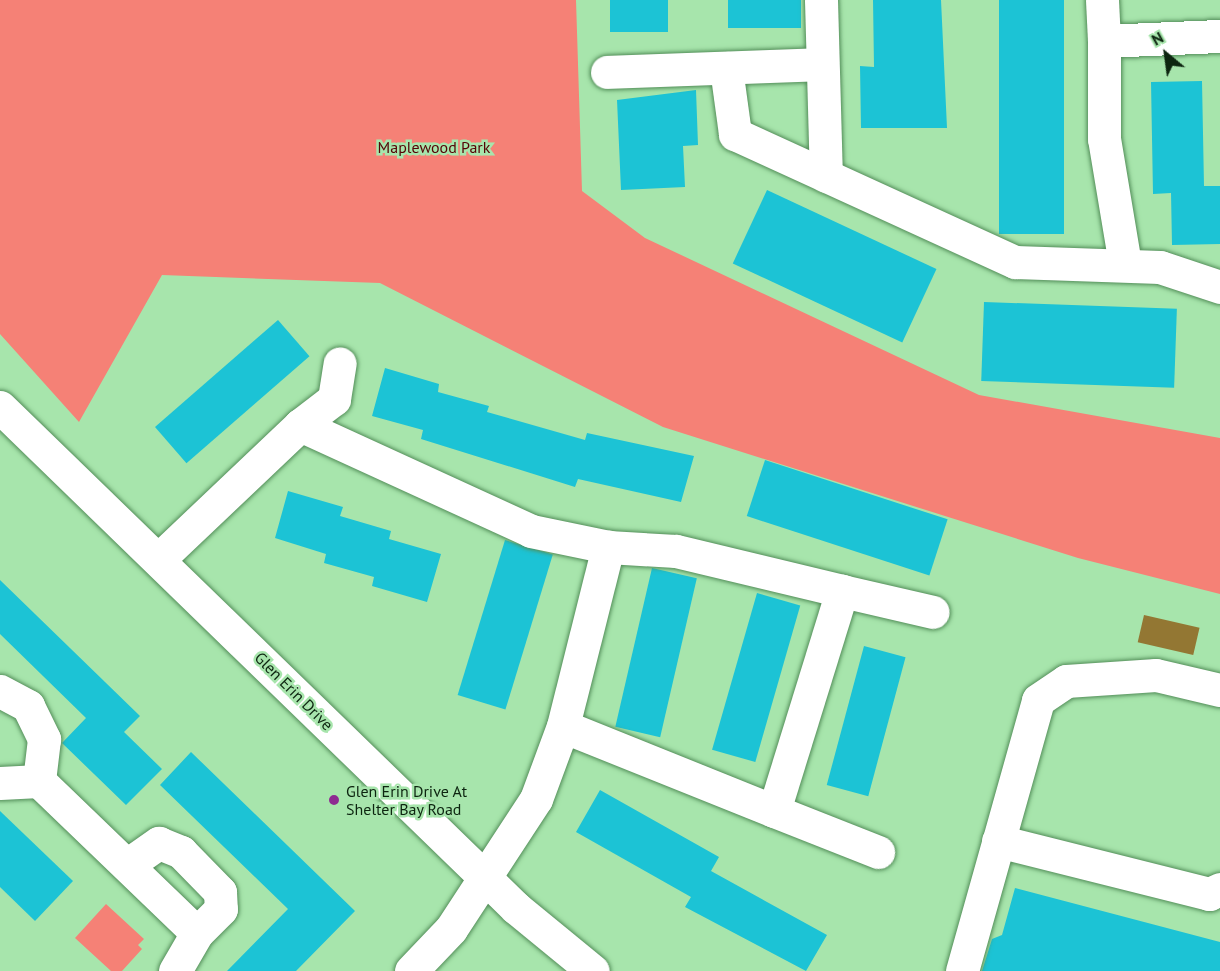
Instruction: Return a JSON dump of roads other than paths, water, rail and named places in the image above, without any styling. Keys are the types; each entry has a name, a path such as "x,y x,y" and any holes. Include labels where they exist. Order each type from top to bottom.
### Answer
{"street":[{"path":"821,0 826,176"},
{"path":"1102,0 1104,139 1125,264"},
{"path":"1104,41 1220,36"},
{"path":"607,72 822,64"},
{"path":"726,68 735,134 1015,262 1160,267 1220,287"},
{"path":"159,559 300,425 334,399 340,363"},
{"name":"Glen Erin Drive","path":"0,407 159,559 484,878 593,971"},
{"path":"300,425 531,531 608,547 676,551 933,612"},
{"path":"411,971 451,928 536,799 563,726 608,547"},
{"path":"774,811 842,591"},
{"path":"962,971 1038,700 1066,681 1156,675 1220,690"},
{"path":"0,691 28,706 44,739 39,781"},
{"path":"563,726 878,852"},
{"path":"0,783 39,781 197,933"},
{"path":"998,841 1209,894 1220,889"},
{"path":"127,865 159,843 181,852 220,892 222,909 197,933 175,971"}],"place":[{"name":"Glen Erin Drive At Shelter Bay Road","path":"334,800"}],"park label":[{"name":"Maplewood Park","path":"434,147"}]}
